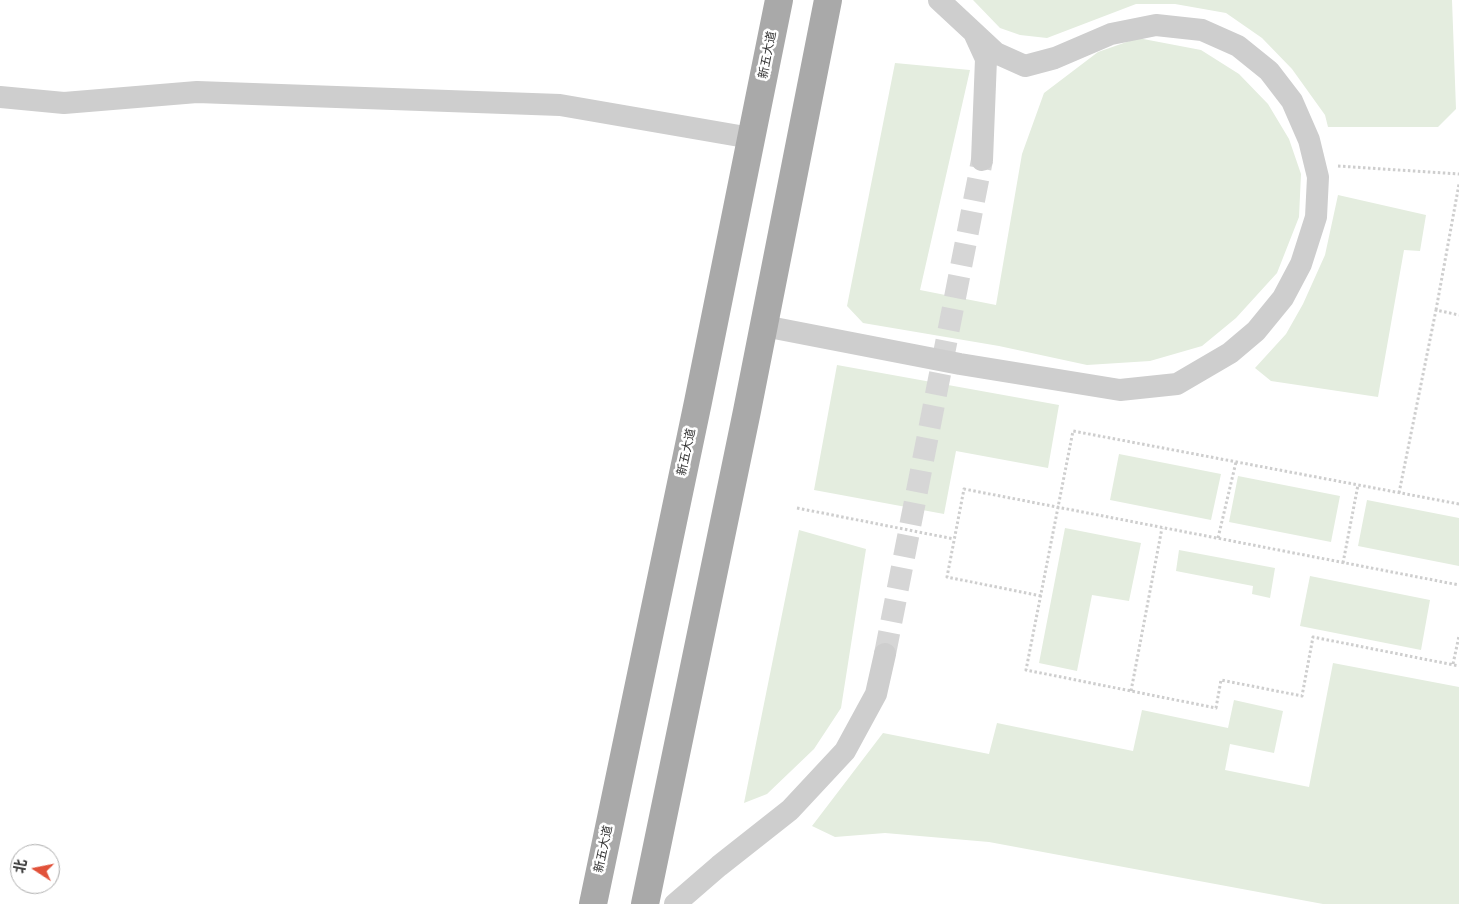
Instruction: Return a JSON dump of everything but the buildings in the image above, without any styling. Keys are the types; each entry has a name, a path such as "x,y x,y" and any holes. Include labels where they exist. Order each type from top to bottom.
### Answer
{"main road":[{"name":"新五大道","path":"592,904 698,402 779,0"},
{"path":"645,904 764,326 828,0"}],"street":[{"path":"764,326 960,364 1120,390 1177,384 1230,353 1256,331 1283,298 1301,264 1316,217 1318,178 1309,140 1292,101 1269,71 1238,46 1202,30 1156,25 1111,34 1055,58 1025,66 996,53 939,0"},
{"path":"974,32 986,59 982,160"},
{"path":"0,97 64,103 196,92 560,105 751,138"},
{"path":"675,904 719,866 790,810 846,751 876,694 885,654"}],"path":[{"path":"1315,164 1459,174"},
{"path":"1399,493 1459,184"},
{"path":"1436,310 1459,315"},
{"path":"1459,504 1073,431 1026,670 1216,708 1221,680 1302,696 1314,637 1459,666"},
{"path":"1218,538 1236,462"},
{"path":"1344,563 1358,485"},
{"path":"1041,596 947,577 964,489 1459,586"},
{"path":"797,508 954,539"},
{"path":"1131,691 1162,528"},
{"path":"1453,664 1459,636"}],"shaded area":[{"path":"973,0 1452,0 1456,109 1438,127 1328,127 1325,115 1292,69 1262,38 1226,13 1175,4 1136,4 1047,38 1020,35 1000,28"},
{"path":"1138,38 1201,50 1239,74 1268,104 1289,139 1301,174 1299,217 1277,273 1236,318 1202,346 1150,361 1087,365 999,346 863,323 847,306 895,63 970,70 920,290 996,305 1022,154 1044,93 1098,52"},
{"path":"1338,195 1426,215 1420,251 1404,250 1378,397 1271,381 1255,368 1286,334 1303,304 1325,255"},
{"path":"837,365 1059,405 1048,468 956,451 944,514 814,490"},
{"path":"1119,454 1221,474 1211,520 1110,500"},
{"path":"1238,476 1340,496 1331,542 1229,522"},
{"path":"1367,500 1459,518 1459,566 1358,546"},
{"path":"1065,528 1141,543 1129,601 1092,595 1077,671 1039,663"},
{"path":"799,530 866,549 841,708 814,749 767,794 744,803"},
{"path":"1179,550 1275,568 1270,598 1252,594 1253,586 1176,571"},
{"path":"1310,576 1430,600 1421,650 1300,626"},
{"path":"1333,663 1459,687 1459,904 1323,904 989,842 885,833 835,837 812,826 883,733 989,754 997,723 1133,751 1142,710 1228,728 1234,700 1283,711 1274,753 1230,744 1225,770 1309,787"}],"tunnel":[{"path":"885,654 982,160"}]}
